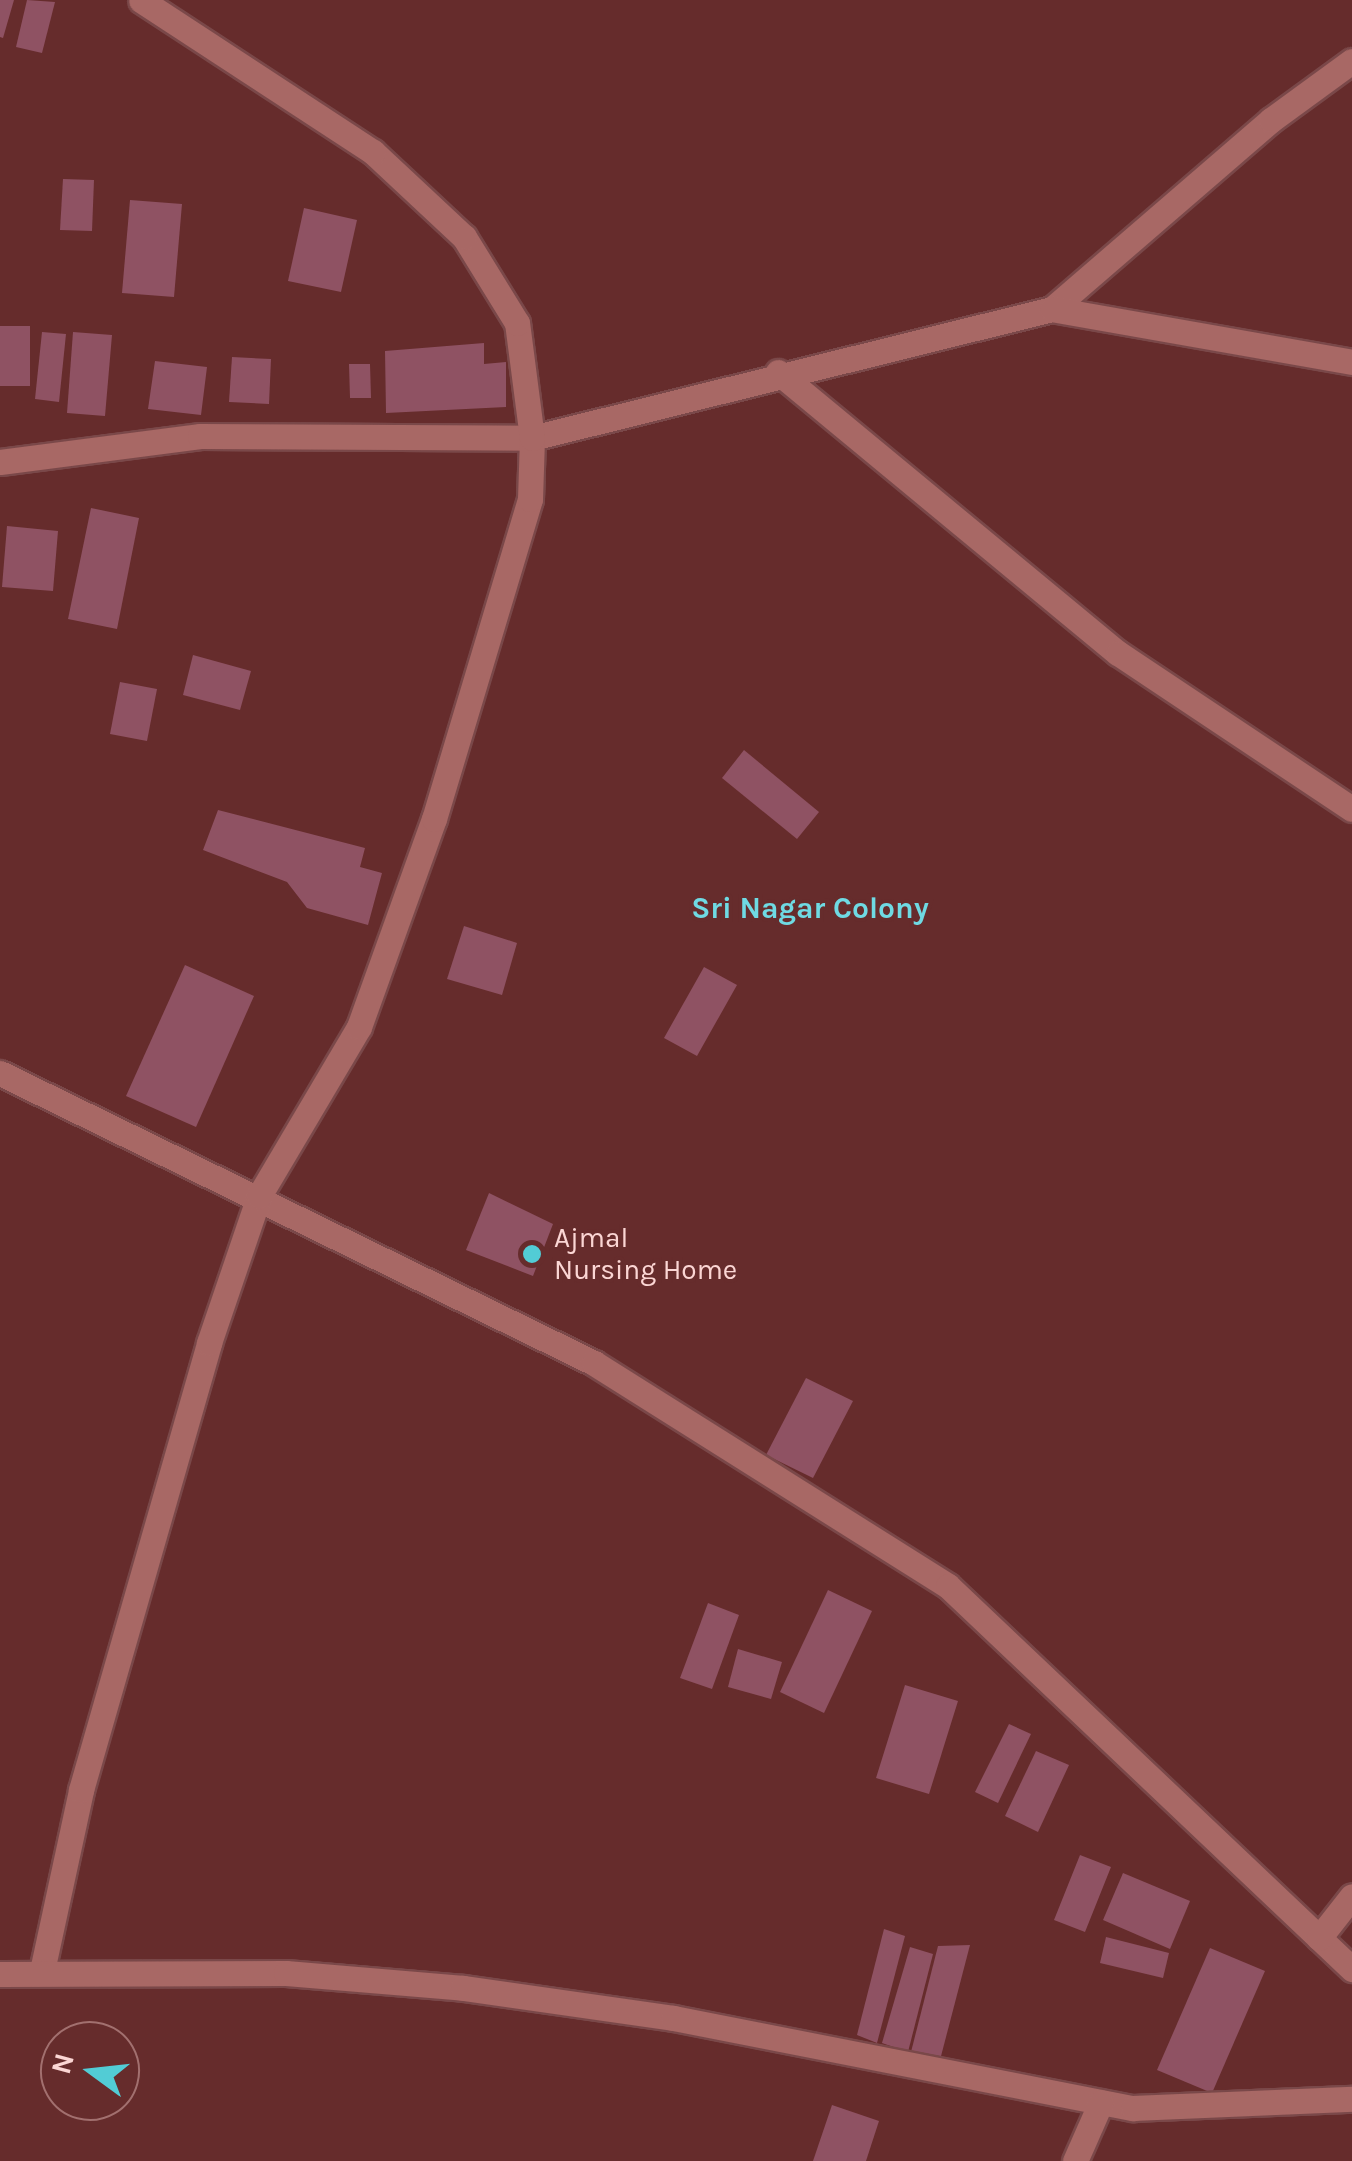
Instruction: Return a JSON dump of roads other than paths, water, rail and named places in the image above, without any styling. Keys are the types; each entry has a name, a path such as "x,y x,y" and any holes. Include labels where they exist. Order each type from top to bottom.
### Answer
{"street":[{"path":"42,1970 146,1549 258,1196 365,1010 513,566 530,499 532,438 518,323 464,237 373,152 141,0"},
{"path":"1052,309 1271,120 1352,61"},
{"path":"0,462 200,436 532,438 778,372 1052,309 1352,362"},
{"path":"778,372 1118,654 1352,809"},
{"path":"0,1073 594,1363 948,1586 1352,1969"},
{"path":"1319,1938 1352,1896"},
{"path":"0,1974 42,1970 286,1973 462,1988 674,2018 1134,2108 1352,2099"},
{"path":"1075,2161 1101,2102"}],"place":[{"name":"Ajmal Nursing Home","path":"532,1254"}],"district":[{"name":"Sri Nagar Colony","path":"810,908"}]}
